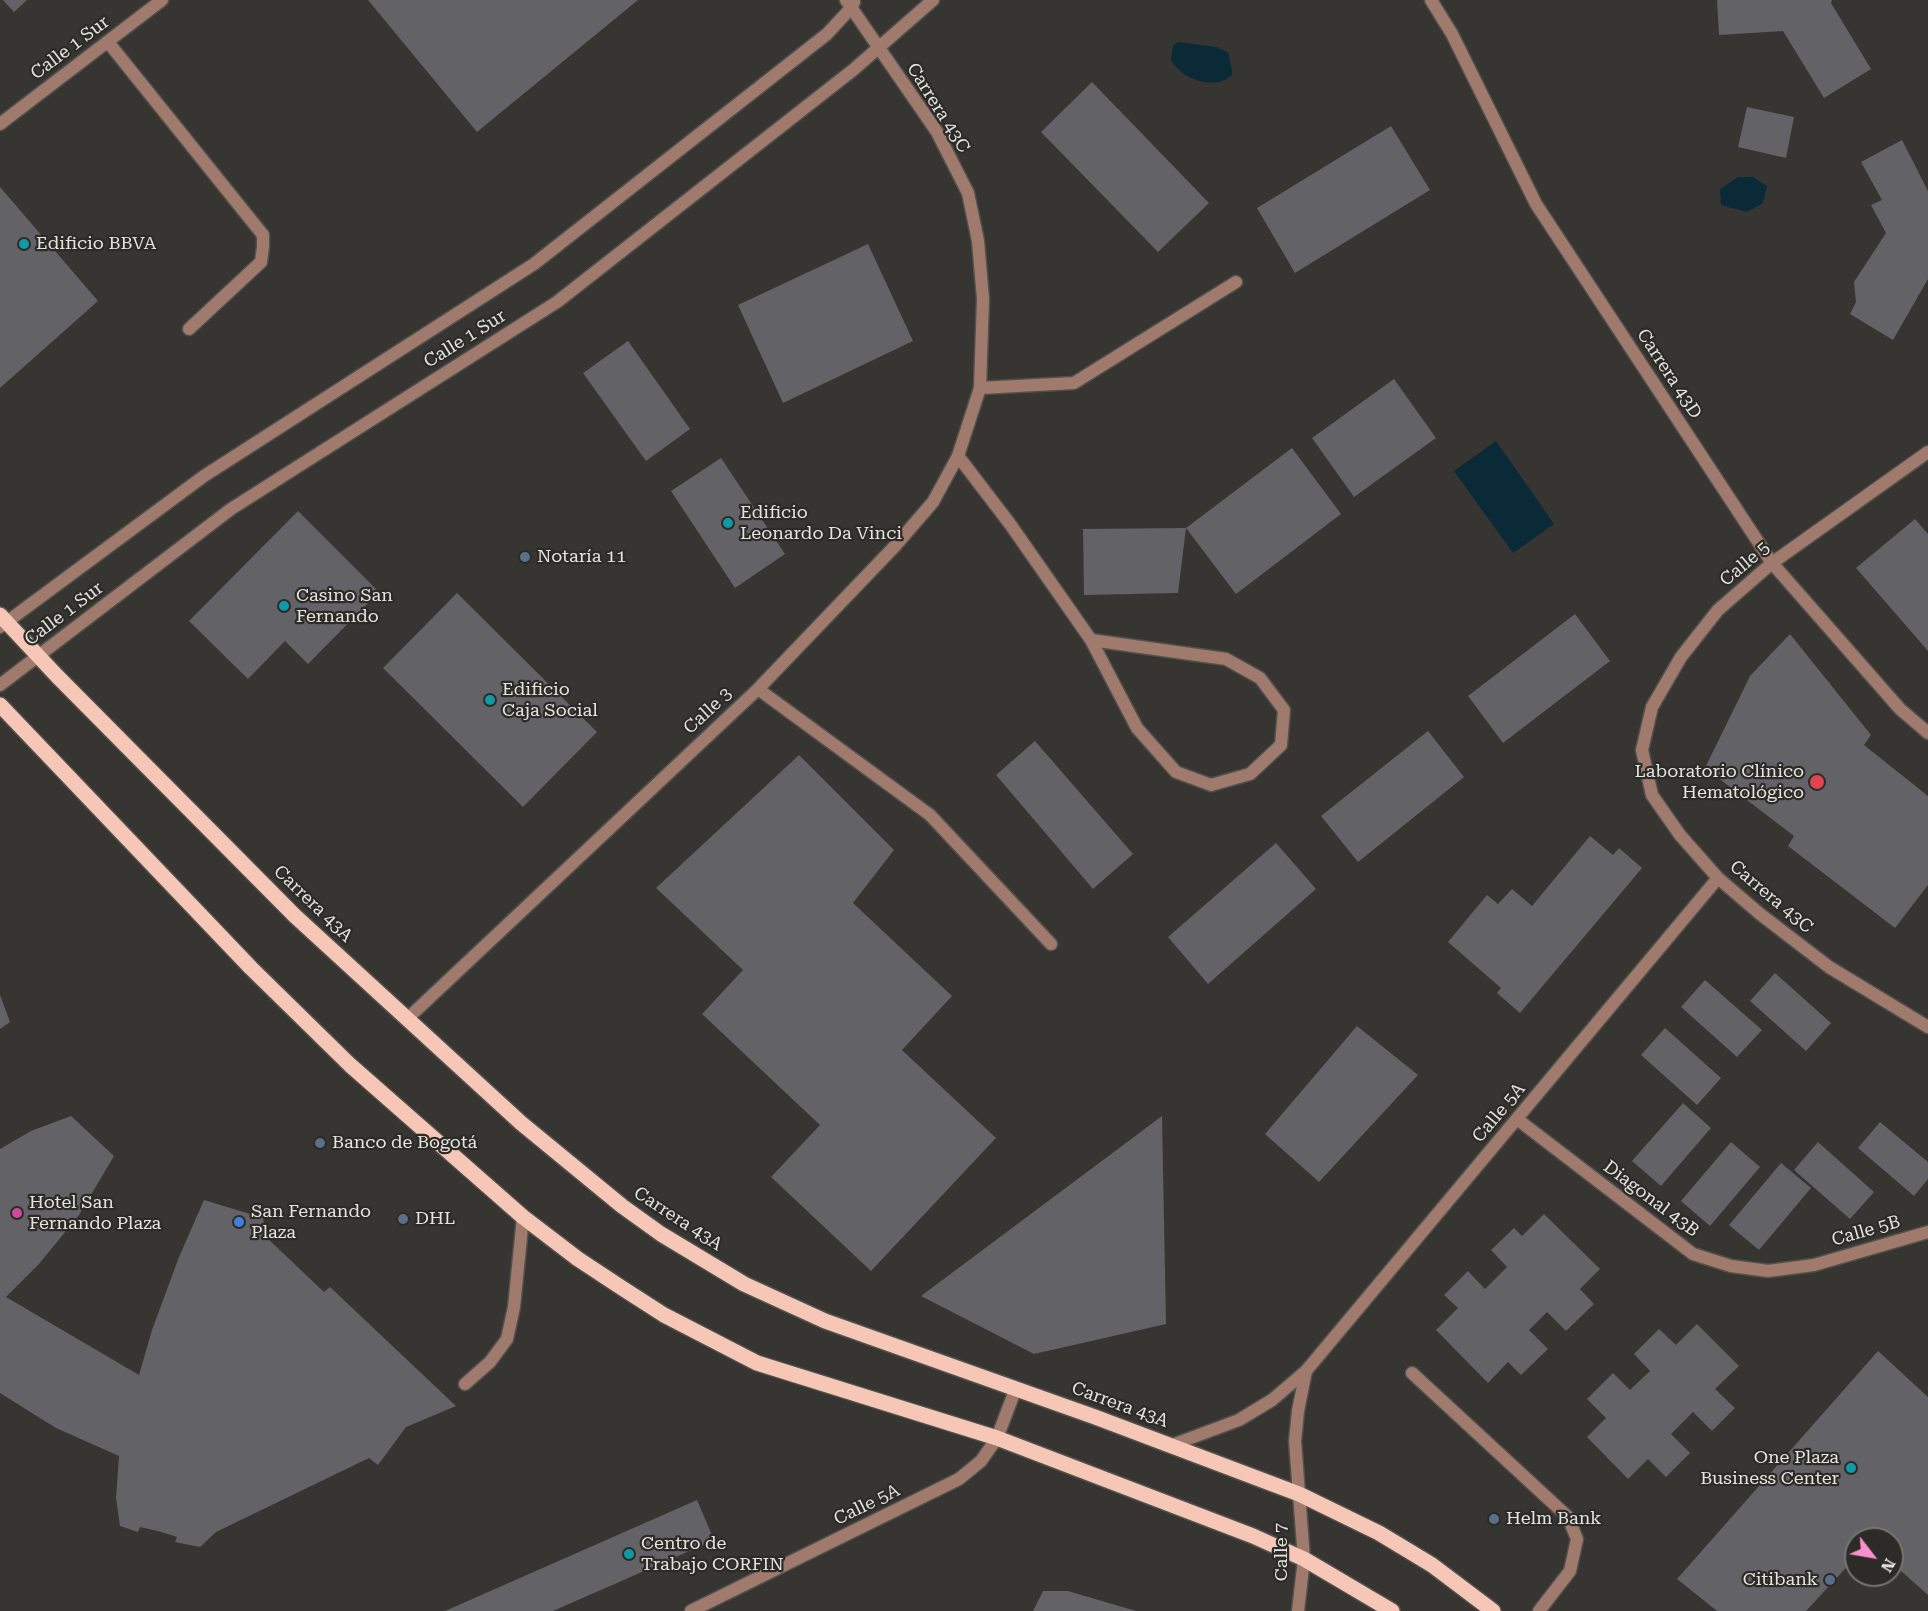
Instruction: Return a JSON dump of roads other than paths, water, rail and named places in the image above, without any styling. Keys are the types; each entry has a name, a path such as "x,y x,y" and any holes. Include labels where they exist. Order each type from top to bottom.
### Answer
{"main road":[{"name":"Carrera 43A","path":"2,621 295,916 529,1130 613,1199 661,1234 744,1284 784,1304 884,1343 1172,1445 1299,1494 1379,1533 1432,1565 1493,1611"},
{"path":"0,705 251,968 350,1065 523,1217 578,1259 664,1315 757,1363 997,1438 1252,1536 1304,1559 1392,1611"}],"street":[{"name":"Calle 1 Sur","path":"0,124 162,0"},
{"name":"Calle 1 Sur","path":"0,685 231,509 557,302 853,70 933,0"},
{"name":"Carrera 43D","path":"1431,0 1452,34 1536,204 1772,563 1900,709 1928,733"},
{"name":"Calle 1 Sur","path":"2,621 204,476 534,264 827,34 851,3"},
{"name":"Carrera 43C","path":"851,3 878,48 937,132 968,193 978,241 983,299 980,388"},
{"path":"108,42 262,235 261,262 189,329"},
{"path":"980,388 1074,383 1236,282"},
{"name":"Calle 3","path":"407,1019 758,689 895,546 933,502 958,456 980,388"},
{"name":"Calle 5","path":"1642,750 1652,707 1681,657 1718,610 1772,563 1928,452"},
{"path":"958,456 1010,524 1091,640 1137,728 1176,772 1211,785 1250,774 1281,745 1284,710 1260,678 1252,673 1226,659 1091,640"},
{"path":"758,689 930,815 1051,944"},
{"name":"Carrera 43C","path":"1642,750 1652,795 1680,835 1718,878 1829,968 1928,1028"},
{"name":"Calle 5A","path":"1172,1445 1239,1420 1272,1400 1306,1371 1718,878"},
{"name":"Diagonal 43B","path":"1517,1119 1693,1254 1731,1266 1768,1271 1814,1265"},
{"path":"465,1384 490,1362 507,1339 514,1307 523,1217"},
{"name":"Calle 5B","path":"1814,1265 1928,1232"},
{"name":"Calle 5A","path":"1299,1494 1295,1441 1306,1371"},
{"path":"1412,1373 1568,1517 1577,1539 1570,1571 1539,1611"},
{"name":"Calle 5A","path":"691,1611 958,1479 981,1461 997,1438 1016,1388"},
{"name":"Calle 7","path":"1298,1611 1304,1559 1299,1494"}],"water":[{"path":"1178,42 1216,47 1228,52 1232,75 1217,82 1190,77 1175,66 1171,59 1173,46"},
{"path":"1738,177 1753,177 1767,186 1763,203 1747,212 1721,205 1720,189"},
{"path":"1496,441 1554,524 1513,553 1454,471"}],"place":[{"name":"Edificio BBVA","path":"24,244"},
{"name":"Edificio Leonardo Da Vinci","path":"728,523"},
{"name":"Notaría 11","path":"525,557"},
{"name":"Casino San Fernando","path":"284,606"},
{"name":"Edificio Caja Social","path":"490,700"},
{"name":"Laboratorio Clínico Hematológico","path":"1817,782"},
{"name":"Banco de Bogotá","path":"320,1143"},
{"name":"Hotel San Fernando Plaza","path":"17,1213"},
{"name":"DHL","path":"403,1219"},
{"name":"San Fernando Plaza","path":"239,1222"},
{"name":"One Plaza Business Center","path":"1851,1468"},
{"name":"Helm Bank","path":"1494,1519"},
{"name":"Centro de Trabajo CORFIN","path":"629,1554"},
{"name":"Citibank","path":"1830,1580"}]}
